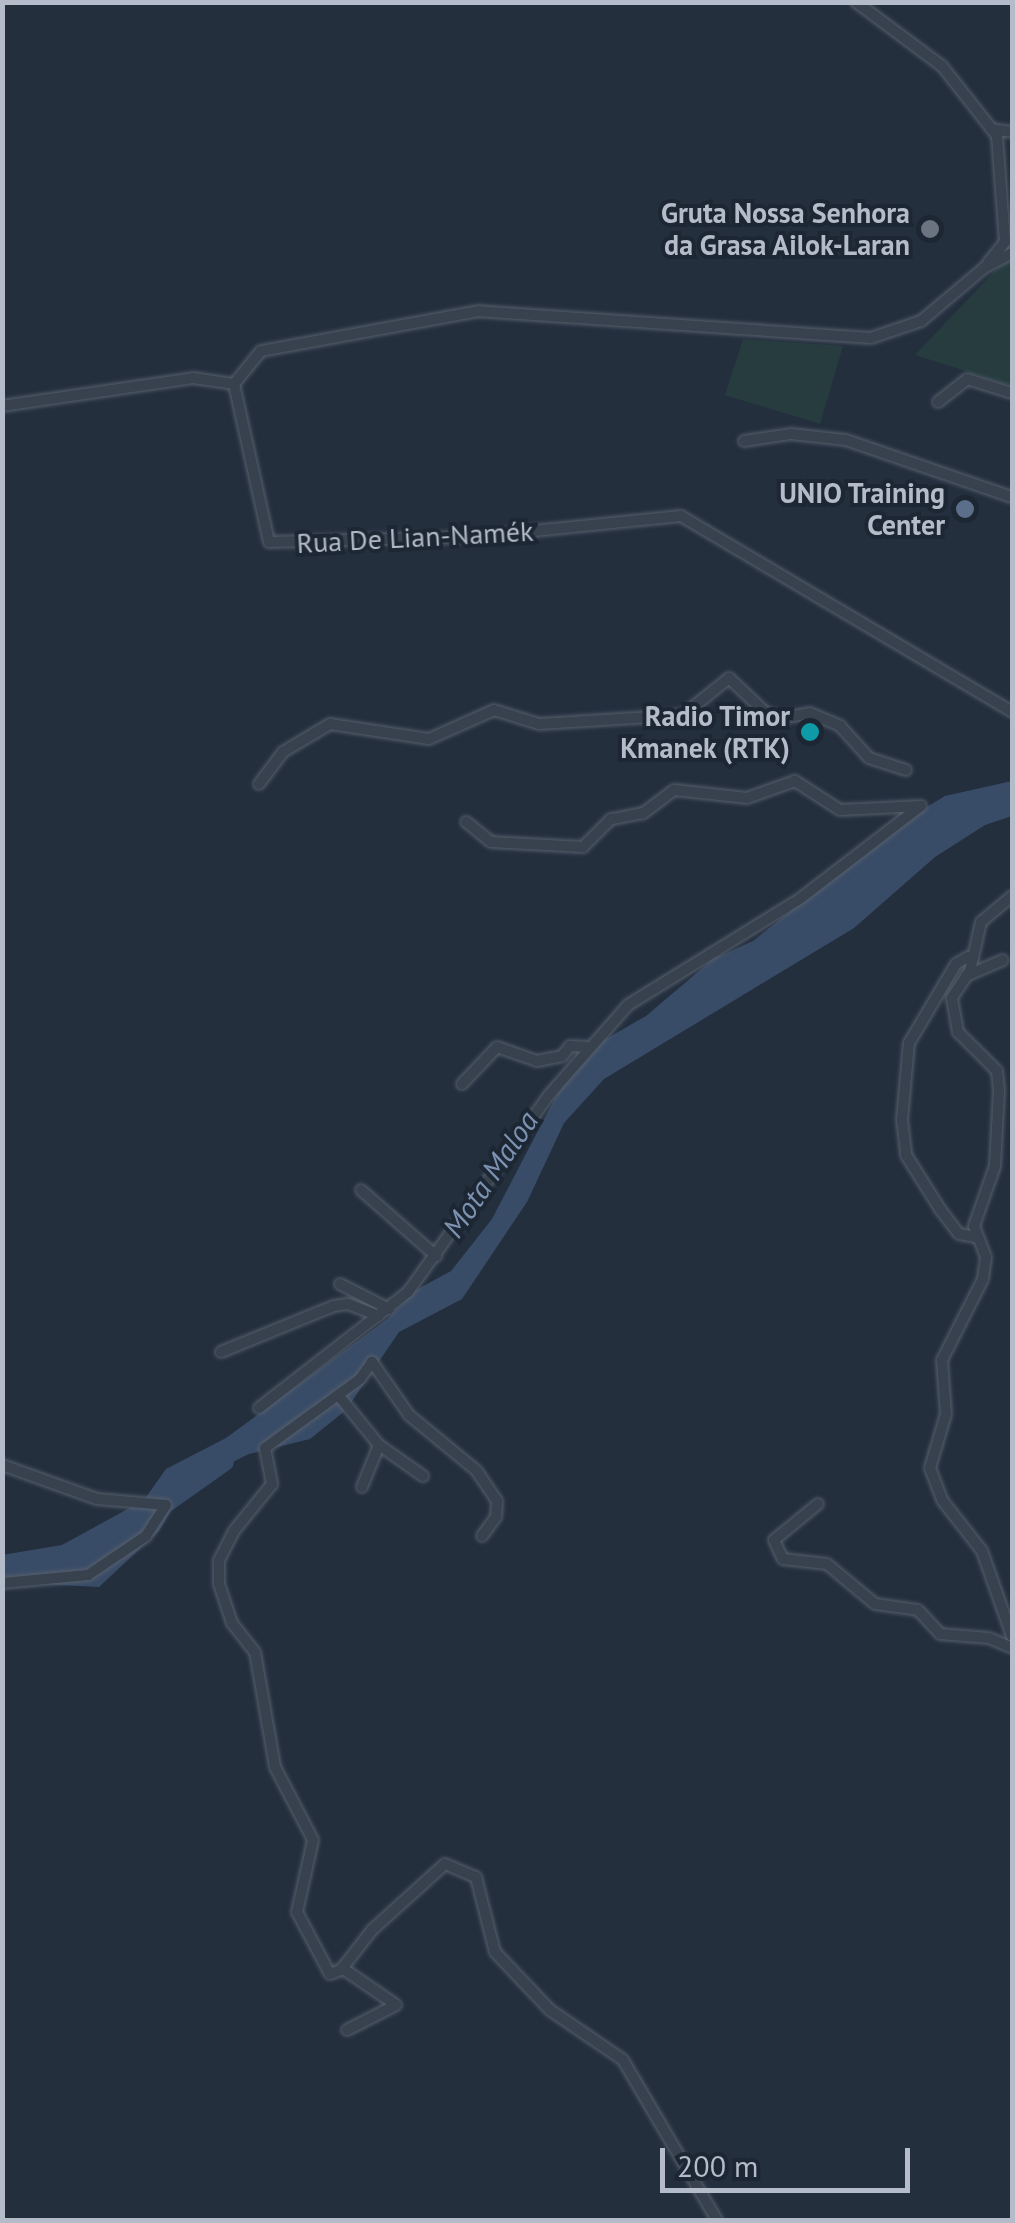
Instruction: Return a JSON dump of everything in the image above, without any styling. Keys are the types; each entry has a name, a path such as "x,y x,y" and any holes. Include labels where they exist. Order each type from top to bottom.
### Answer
{"street":[{"path":"2,406 194,378 234,384 260,351 479,311 871,338 922,321 984,268 1005,242 1008,193 997,136 942,66 856,2"},
{"path":"990,128 1012,132"},
{"path":"984,268 1012,253"},
{"path":"938,402 967,379 1012,393"},
{"name":"Rua De Lian-Namék","path":"234,384 269,542 474,537 658,513 681,516 1012,712"},
{"path":"744,441 791,434 846,440 1012,497"},
{"path":"259,784 283,752 330,724 429,739 494,710 540,724 667,717 683,715 729,678 765,712 782,718 810,713 840,726 869,758 906,770"},
{"path":"260,1408 384,1313 436,1256 588,1047 657,982 700,965 788,907 921,804 840,810 795,781 747,798 674,790 642,814 611,819 584,846 491,842 466,822"},
{"path":"1012,896 981,922 951,1014 958,1032 998,1070 999,1082 995,1166 975,1218 976,1237 986,1256 983,1279 942,1360 946,1414 930,1468 942,1500 982,1551 1012,1636"},
{"path":"968,957 956,964 909,1043 902,1120 906,1155 940,1209 959,1234 976,1237"},
{"path":"965,976 1003,960"},
{"path":"462,1084 497,1047 537,1061 562,1056 570,1046 588,1047"},
{"path":"361,1190 436,1256"},
{"path":"340,1284 384,1313"},
{"path":"221,1352 334,1306 348,1304 384,1313"},
{"path":"482,1536 496,1517 497,1500 478,1471 409,1416 376,1364 368,1364 340,1396 265,1448 272,1484 234,1531 218,1572 232,1623 255,1652 276,1768 312,1840 297,1912 320,1966 330,1974 342,1968 372,1930 446,1864 476,1877 495,1952 550,2010 624,2060 717,2220"},
{"path":"340,1396 379,1445 423,1476"},
{"path":"362,1487 379,1445"},
{"path":"2,1465 97,1498 166,1505 146,1536 88,1575 2,1583"},
{"path":"818,1504 774,1540 783,1559 827,1564 875,1604 918,1610 940,1634 989,1638 1012,1648"},
{"path":"342,1968 396,2007 347,2030"}],"green space":[{"path":"1005,260 1012,261 1012,386 915,355"},
{"path":"743,339 843,346 820,424 725,395"}],"water":[{"path":"1012,781 1012,816 985,825 935,857 854,928 604,1079 564,1123 527,1202 462,1299 399,1332 346,1410 310,1439 249,1454 186,1485 159,1531 99,1587 3,1582 2,1555 62,1545 144,1500 166,1469 226,1438 386,1320 416,1290 451,1271 492,1219 555,1098 590,1048 646,1016 713,959 753,941 902,822 945,796"}],"waterway":[{"name":"Mota Maloa","path":"167,1504 226,1462"}],"place":[{"name":"Gruta Nossa Senhora da Grasa Ailok-Laran","path":"930,229"},
{"name":"UNIO Training Center","path":"965,509"},
{"name":"Radio Timor Kmanek (RTK)","path":"810,732"}]}
